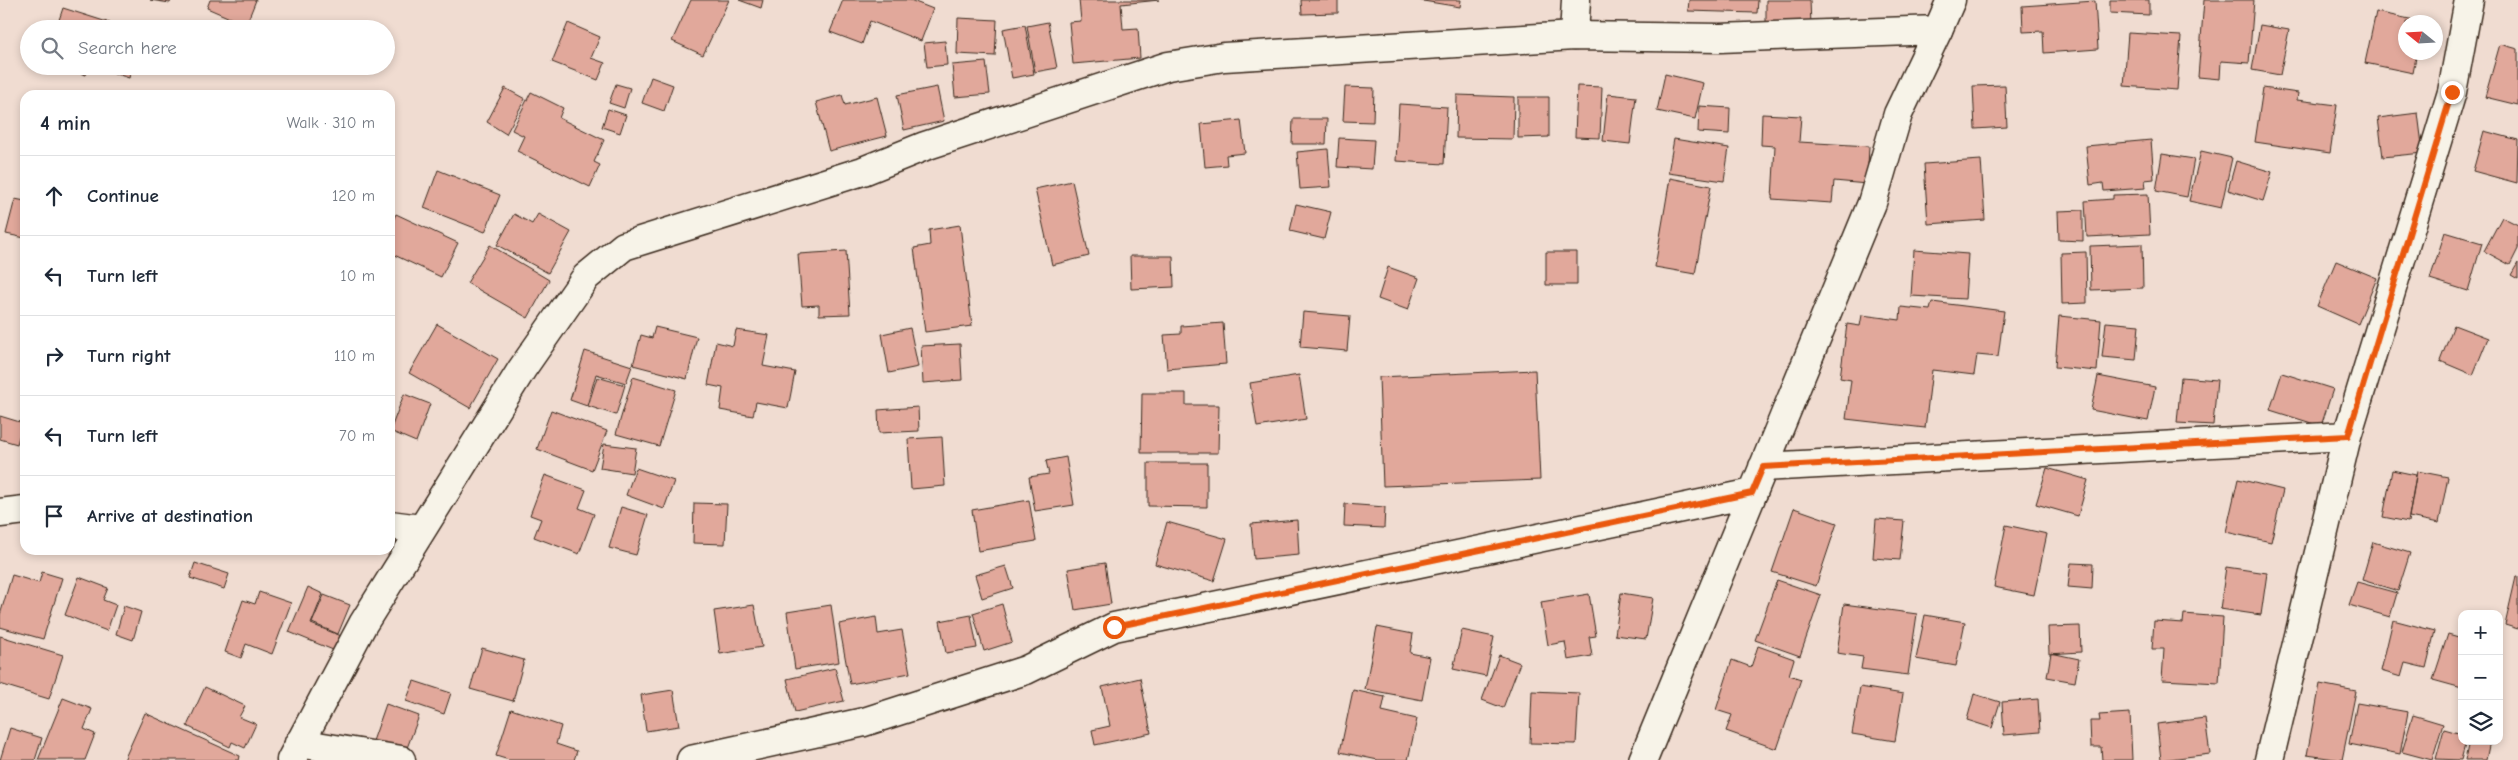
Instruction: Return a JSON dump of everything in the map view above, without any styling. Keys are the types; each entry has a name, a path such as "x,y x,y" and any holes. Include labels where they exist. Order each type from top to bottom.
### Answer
{"street":[{"path":"1574,36 1576,0"},
{"path":"1643,760 1872,203 1898,114 1951,0"},
{"path":"2270,760 2348,436 2452,92 2469,0"},
{"path":"401,760 295,751 363,624 522,369 586,277 624,246 862,171 926,146 1168,66 1234,56 1574,36 1720,38 1938,30"},
{"path":"1763,467 2348,436"},
{"path":"691,760 864,722 1026,670 1114,627 1752,493"},
{"path":"0,513 20,511"},
{"path":"395,526 421,529"}],"building":[{"path":"150,0 171,0 170,3"},
{"path":"210,0 256,0 248,20 235,20 207,8"},
{"path":"691,0 729,0 703,55 672,41"},
{"path":"739,0 763,0 761,8"},
{"path":"843,0 910,0 933,9 921,41 870,21 862,44 830,32"},
{"path":"1079,0 1159,0 1121,4 1123,29 1138,28 1140,58 1073,64 1069,22 1081,21"},
{"path":"1301,0 1338,0 1338,13 1302,14"},
{"path":"1417,0 1461,0 1460,7"},
{"path":"1689,0 1758,0 1757,13 1688,11"},
{"path":"1766,0 1810,0 1811,26 1766,26"},
{"path":"2110,0 2149,0 2149,15 2110,13"},
{"path":"2204,0 2254,0 2249,63 2221,61 2220,79 2198,77"},
{"path":"2095,1 2098,49 2044,53 2043,31 2023,32 2022,6"},
{"path":"63,8 101,20 59,20"},
{"path":"2376,12 2398,17 2398,60 2415,60 2413,73 2365,63"},
{"path":"958,18 997,20 995,56 957,54"},
{"path":"1048,22 1057,68 1035,72 1027,26"},
{"path":"568,23 600,37 591,58 605,63 598,80 552,62"},
{"path":"1025,25 1034,74 1012,78 1003,29"},
{"path":"2260,25 2289,30 2280,75 2252,70"},
{"path":"2128,33 2181,36 2177,90 2124,86"},
{"path":"945,41 947,65 927,67 924,43"},
{"path":"2500,44 2518,49 2518,105 2485,97"},
{"path":"986,62 990,94 955,97 952,65"},
{"path":"1665,74 1703,83 1695,119 1657,111"},
{"path":"651,77 673,85 664,111 642,103"},
{"path":"616,84 630,88 624,108 609,103"},
{"path":"2005,85 2007,127 1975,129 1973,86"},
{"path":"1577,86 1602,87 1600,138 1575,137"},
{"path":"937,87 944,121 904,130 897,95"},
{"path":"1345,87 1374,88 1373,122 1343,121"},
{"path":"505,88 525,99 506,134 487,122"},
{"path":"2263,88 2298,93 2297,100 2337,105 2330,153 2255,142"},
{"path":"531,92 563,108 559,118 604,140 594,162 600,165 590,187 517,151 524,136 512,130"},
{"path":"1608,94 1636,97 1630,144 1603,141"},
{"path":"842,95 845,105 877,97 887,136 829,151 816,102"},
{"path":"1457,95 1514,97 1513,139 1456,138"},
{"path":"1518,97 1549,97 1549,137 1518,138"},
{"path":"1399,104 1447,107 1444,164 1396,161"},
{"path":"1699,106 1730,108 1729,134 1698,132"},
{"path":"608,109 626,115 620,133 602,127"},
{"path":"2418,113 2423,153 2383,157 2378,118"},
{"path":"1762,114 1801,116 1799,142 1869,146 1867,184 1834,181 1832,203 1772,199 1775,146 1761,145"},
{"path":"1293,119 1327,119 1326,144 1292,144"},
{"path":"1241,120 1245,153 1226,155 1227,165 1205,167 1201,124"},
{"path":"2484,131 2518,140 2517,183 2473,171"},
{"path":"1339,138 1374,140 1372,169 1337,167"},
{"path":"1674,139 1729,148 1724,181 1668,173"},
{"path":"2151,140 2154,179 2145,180 2146,188 2104,191 2103,183 2090,185 2086,146"},
{"path":"1328,149 1331,187 1300,189 1297,152"},
{"path":"2201,151 2232,158 2221,208 2189,201"},
{"path":"2162,154 2194,159 2187,197 2156,191"},
{"path":"1981,160 1985,220 1928,224 1924,164"},
{"path":"2236,161 2272,172 2263,201 2228,190"},
{"path":"438,170 500,195 485,232 424,208"},
{"path":"1670,178 1711,186 1695,274 1655,267"},
{"path":"1072,181 1089,256 1052,265 1035,189"},
{"path":"2148,194 2150,234 2087,237 2085,201 2113,199 2113,195"},
{"path":"15,199 20,200 20,237 6,234"},
{"path":"1296,204 1331,212 1324,239 1290,231"},
{"path":"2083,210 2083,241 2059,240 2058,211"},
{"path":"396,214 458,243 441,277 395,255"},
{"path":"514,214 532,224 538,214 571,232 548,273 497,245"},
{"path":"2502,217 2518,225 2518,249 2510,265 2484,251"},
{"path":"960,225 972,326 925,332 914,248 930,245 929,230"},
{"path":"2445,232 2482,243 2468,291 2430,279"},
{"path":"2142,244 2143,288 2091,290 2090,246"},
{"path":"490,245 549,280 528,318 467,283"},
{"path":"1914,250 1968,254 1965,299 1911,296"},
{"path":"846,251 850,314 819,315 819,305 802,306 798,254"},
{"path":"1546,252 1577,252 1577,285 1546,285"},
{"path":"2086,252 2087,303 2062,304 2061,253"},
{"path":"1130,256 1173,256 1174,287 1131,289"},
{"path":"2336,261 2377,278 2358,324 2317,306"},
{"path":"2518,263 2518,279 2511,275"},
{"path":"1388,267 1419,278 1408,310 1378,299"},
{"path":"1932,302 2004,311 1998,357 1977,355 1974,375 1932,370 1925,428 1846,419 1851,380 1840,378 1847,324 1860,326 1862,315 1900,320 1901,307 1930,310"},
{"path":"1303,312 1350,316 1347,351 1300,347"},
{"path":"2059,316 2101,320 2097,371 2055,367"},
{"path":"2106,322 2139,325 2136,360 2102,357"},
{"path":"1223,323 1226,364 1167,369 1164,335 1181,334 1181,326"},
{"path":"437,324 498,359 470,408 409,373"},
{"path":"2454,325 2488,338 2473,375 2440,361"},
{"path":"655,327 697,337 687,379 633,365 641,335 652,338"},
{"path":"910,328 918,367 889,373 882,334"},
{"path":"736,330 769,335 763,366 795,372 788,408 756,402 753,416 720,410 723,388 708,385 716,342 733,346"},
{"path":"960,344 962,380 923,383 921,346"},
{"path":"585,351 632,366 626,383 596,374 587,406 570,400"},
{"path":"1535,370 1540,480 1383,486 1379,377"},
{"path":"2282,373 2333,389 2321,426 2270,410"},
{"path":"1299,375 1306,419 1257,427 1250,383"},
{"path":"2098,376 2155,387 2148,421 2091,410"},
{"path":"597,377 625,385 616,415 588,406"},
{"path":"633,377 676,390 659,446 616,434"},
{"path":"2181,377 2217,380 2213,425 2177,423"},
{"path":"1142,393 1186,393 1186,405 1219,405 1218,453 1141,453"},
{"path":"404,394 430,404 416,442 395,433 395,418"},
{"path":"918,407 919,431 879,433 878,410"},
{"path":"551,410 607,431 592,470 537,449"},
{"path":"0,416 20,422 20,434 17,444 0,439"},
{"path":"942,437 945,486 911,489 908,439"},
{"path":"604,444 636,448 632,473 600,468"},
{"path":"1066,457 1074,505 1035,511 1029,477 1049,474 1046,461"},
{"path":"1148,463 1207,463 1207,507 1148,506"},
{"path":"636,468 674,481 664,509 626,495"},
{"path":"2047,468 2088,480 2078,516 2036,504"},
{"path":"2392,470 2416,475 2408,522 2383,517"},
{"path":"2417,471 2448,477 2439,523 2409,517"},
{"path":"545,475 586,490 579,508 594,514 579,554 534,537 541,519 530,515"},
{"path":"2238,479 2283,490 2271,542 2226,532"},
{"path":"1029,500 1036,541 978,551 972,510"},
{"path":"694,503 727,504 725,544 693,543"},
{"path":"1345,504 1385,507 1384,528 1344,526"},
{"path":"621,507 648,515 636,555 609,548"},
{"path":"1794,508 1837,523 1816,586 1772,572"},
{"path":"1876,519 1904,521 1900,560 1873,558"},
{"path":"1297,520 1299,555 1254,559 1251,524"},
{"path":"1167,522 1227,539 1214,581 1155,564"},
{"path":"2006,525 2047,534 2034,595 1994,587"},
{"path":"2373,542 2410,553 2398,591 2362,580"},
{"path":"195,563 229,574 224,589 190,578"},
{"path":"1105,563 1111,604 1075,610 1068,569"},
{"path":"2071,563 2093,564 2092,589 2068,587"},
{"path":"1006,566 1013,588 982,598 975,575"},
{"path":"2226,567 2267,573 2261,615 2220,609"},
{"path":"42,572 62,578 43,639 0,627 0,615 12,575 39,583"},
{"path":"79,577 108,588 103,600 116,605 107,631 65,615"},
{"path":"2516,577 2518,577 2518,629 2505,625"},
{"path":"1777,580 1821,595 1800,656 1755,640"},
{"path":"2357,582 2397,593 2390,617 2349,605"},
{"path":"308,587 323,594 311,624 344,637 338,652 289,632"},
{"path":"259,592 291,603 272,654 246,644 241,658 225,652 243,600 255,604"},
{"path":"1621,593 1653,598 1646,639 1615,635"},
{"path":"1589,594 1596,636 1589,637 1592,656 1568,660 1565,642 1548,645 1541,602"},
{"path":"324,595 350,605 338,634 312,623"},
{"path":"1002,604 1012,642 984,651 973,613"},
{"path":"1844,604 1917,614 1908,675 1861,669 1863,657 1837,653"},
{"path":"754,605 762,647 720,654 714,611"},
{"path":"831,605 839,662 795,669 787,612"},
{"path":"124,606 141,612 133,640 116,634"},
{"path":"2184,614 2223,617 2219,683 2162,680 2164,649 2152,649 2154,621 2183,623"},
{"path":"971,615 977,648 946,653 940,621"},
{"path":"1925,615 1965,622 1956,666 1916,659"},
{"path":"876,617 878,634 902,630 910,673 850,684 839,624"},
{"path":"2393,620 2435,631 2426,668 2405,663 2401,677 2381,671"},
{"path":"2080,626 2081,652 2049,654 2048,627"},
{"path":"1377,627 1413,634 1410,653 1430,657 1422,700 1365,689"},
{"path":"1462,630 1494,637 1486,676 1453,669"},
{"path":"2448,634 2458,637 2458,687 2433,680"},
{"path":"0,636 63,655 49,699 0,684"},
{"path":"1758,646 1794,659 1789,675 1801,679 1777,749 1726,731 1732,715 1716,710 1732,660 1751,667"},
{"path":"482,648 524,660 513,701 470,689"},
{"path":"2051,653 2079,659 2075,682 2047,677"},
{"path":"1499,655 1520,663 1503,708 1482,700"},
{"path":"835,668 844,701 795,712 787,679"},
{"path":"1140,678 1151,733 1095,745 1092,730 1110,726 1102,687"},
{"path":"414,681 451,693 444,714 406,701"},
{"path":"2320,684 2356,691 2342,760 2307,755"},
{"path":"205,687 245,706 239,717 256,724 245,748 232,742 230,747 187,726"},
{"path":"1860,687 1903,694 1895,741 1852,734"},
{"path":"673,690 679,726 646,731 641,695"},
{"path":"1353,690 1385,697 1382,711 1417,719 1408,760 1378,760 1340,752"},
{"path":"1532,691 1579,693 1576,744 1530,743"},
{"path":"1974,694 2000,702 1992,728 1967,720"},
{"path":"63,698 92,709 84,729 95,734 85,760 38,760"},
{"path":"2038,699 2040,732 2004,735 2002,702"},
{"path":"2357,703 2408,712 2400,754 2349,744"},
{"path":"386,704 419,716 404,756 372,744"},
{"path":"511,709 561,726 556,744 577,751 574,760 509,760 496,756"},
{"path":"145,713 240,756 239,760 124,760"},
{"path":"2130,713 2132,760 2102,760 2101,747 2091,747 2090,721 2100,721 2099,715"},
{"path":"2413,715 2443,724 2432,760 2402,752"},
{"path":"2205,718 2210,754 2161,760 2157,724"},
{"path":"10,728 42,738 35,760 0,760"},
{"path":"2444,729 2458,733 2458,745 2465,745 2461,760 2436,759"},
{"path":"2468,745 2489,745 2486,760 2465,760"}],"route":[{"path":"1114,627 1752,493 1763,467 2348,436 2452,92"}]}
